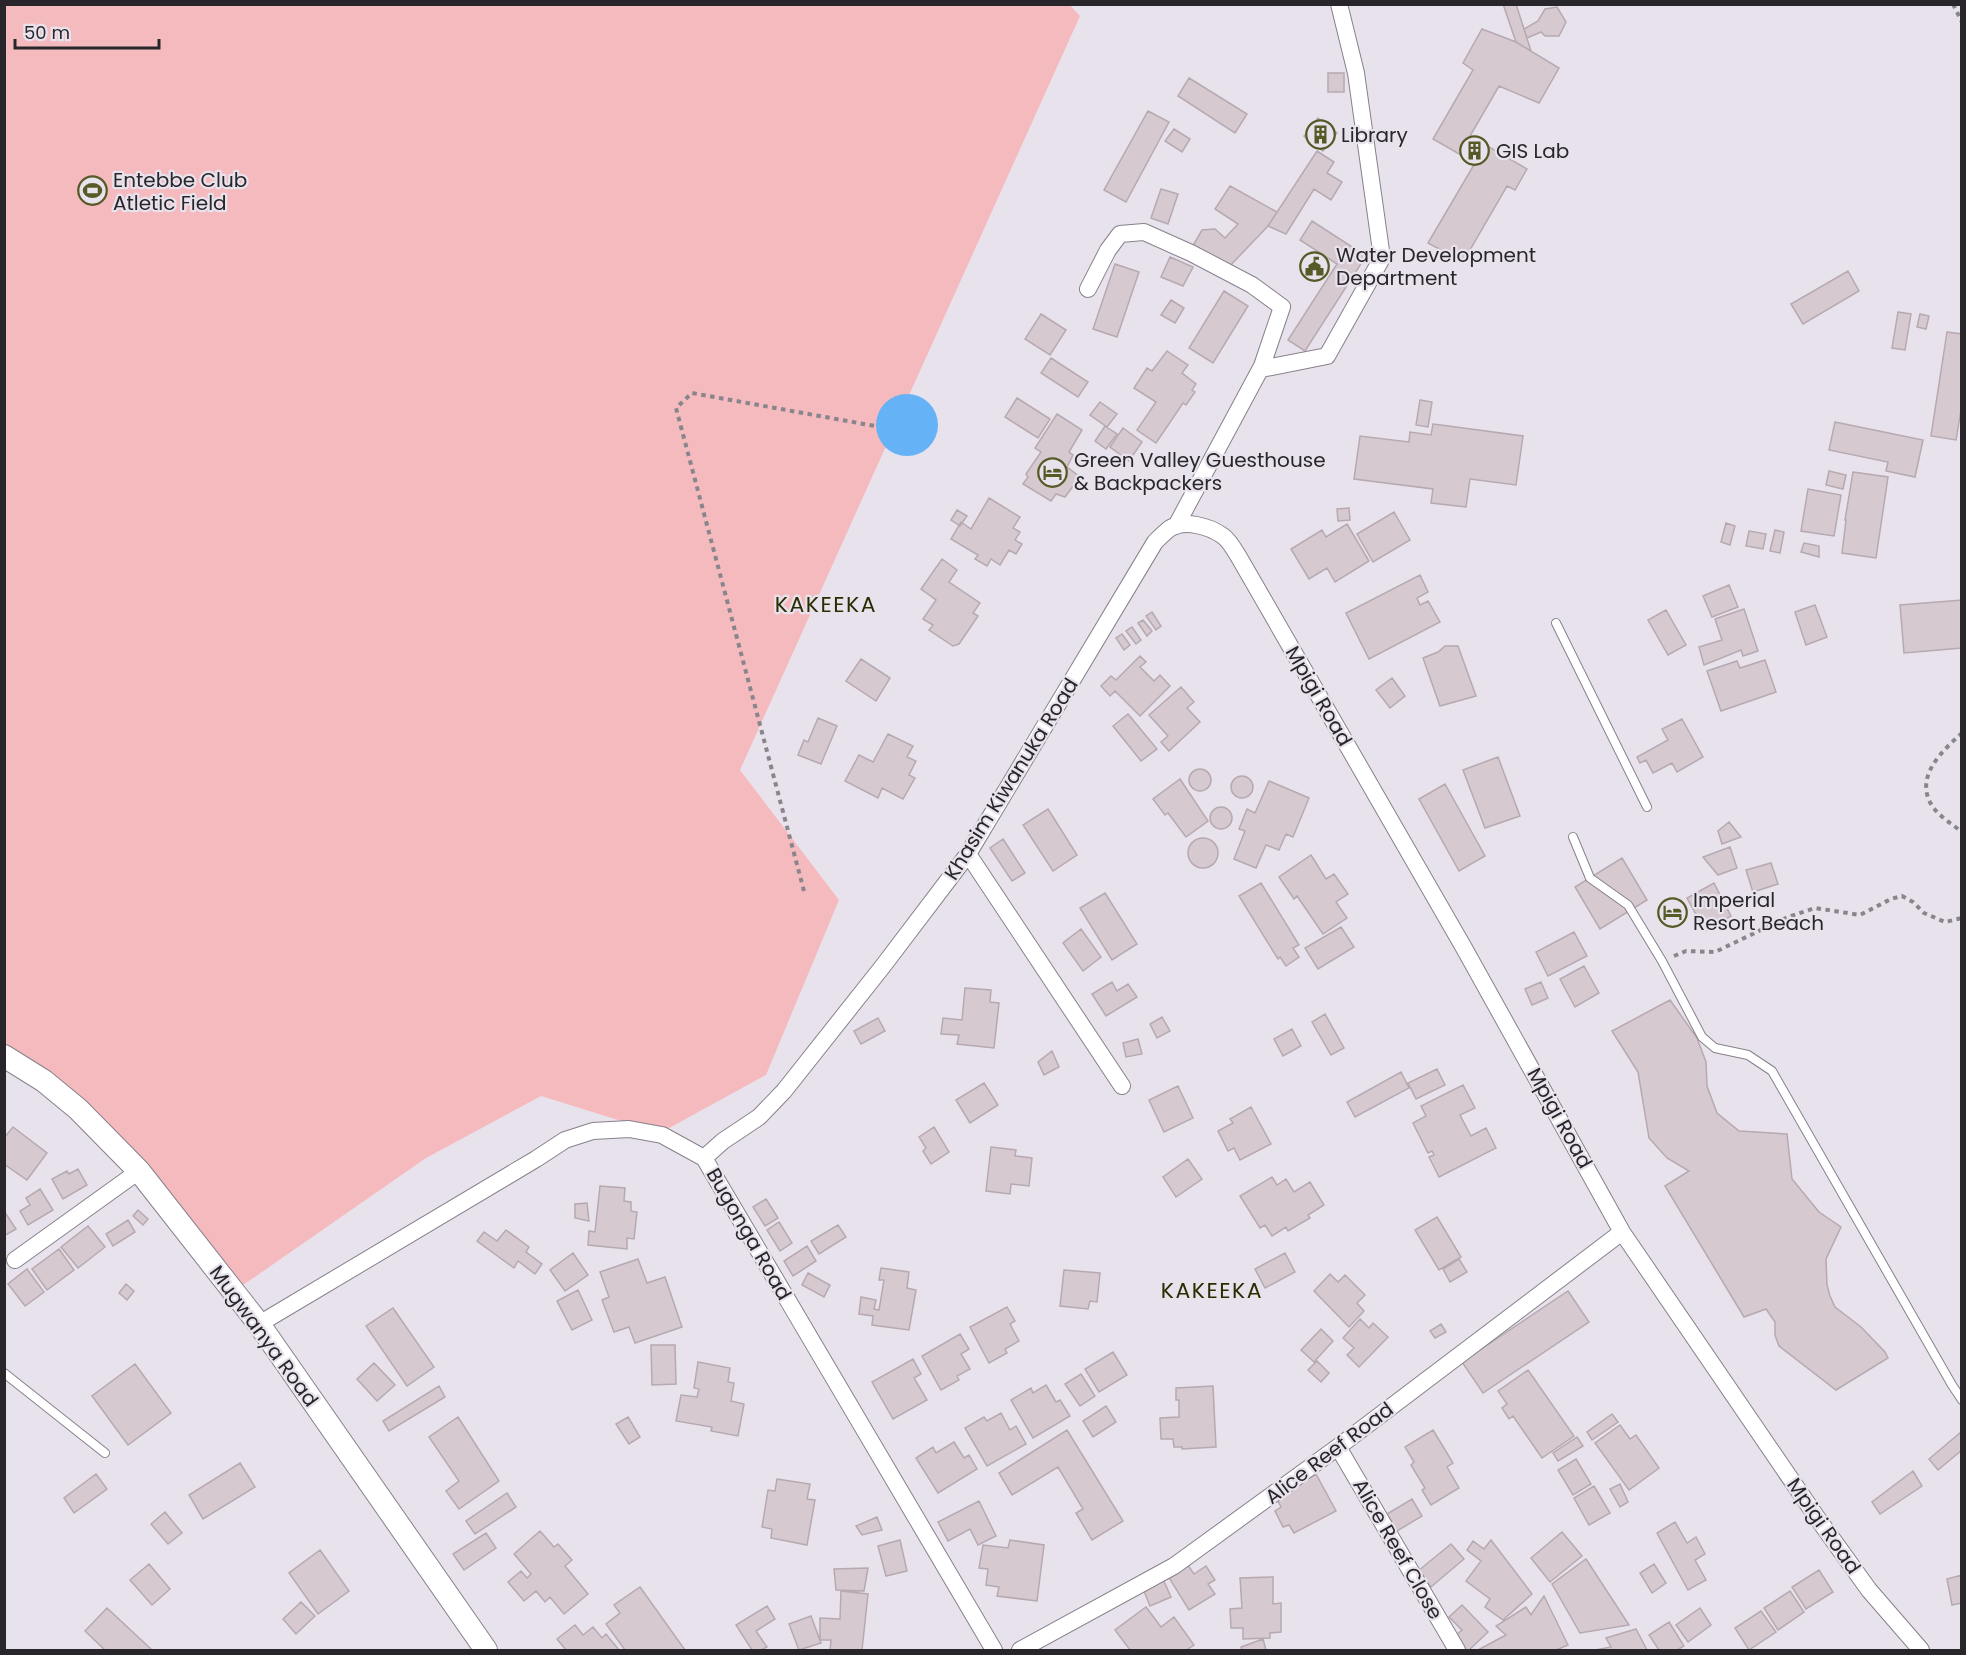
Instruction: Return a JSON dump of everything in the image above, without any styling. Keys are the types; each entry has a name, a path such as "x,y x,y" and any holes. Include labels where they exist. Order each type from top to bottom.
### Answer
{"street":[{"path":"1261,369 1327,356 1382,258 1356,73 1339,4"},
{"path":"1088,289 1108,250 1120,234 1144,232 1191,253 1252,285 1282,307 1261,369 1176,526"},
{"name":"Mpigi Road","path":"1176,526 1192,524 1206,526 1224,537 1240,558 1475,967 1622,1232 1818,1519 1869,1590 1922,1650"},
{"name":"Khasim Kiwanuka Road","path":"704,1158 759,1117 784,1091 884,966 968,854 1155,542 1176,526"},
{"path":"968,854 1122,1086"},
{"name":"Mugwanya Road","path":"4,1056 44,1081 78,1110 139,1171 259,1324 486,1650"},
{"name":"Bugonga Road","path":"259,1324 565,1140 593,1131 629,1129 662,1135 704,1158 994,1650"},
{"path":"15,1260 139,1171"},
{"name":"Alice Reef Road","path":"1020,1650 1174,1566 1338,1447 1622,1232"},
{"name":"Alice Reef Close","path":"1338,1447 1457,1650"}],"lane":[{"path":"1556,623 1647,807"},
{"path":"1573,837 1590,878 1628,905 1662,961 1702,1037 1715,1048 1748,1055 1772,1071 1962,1400"},
{"path":"4,1373 105,1453"}],"path":[{"path":"1953,4 1962,22"},
{"path":"804,891 676,408 692,393 875,426"},
{"path":"1962,734 1950,744 1930,769 1925,785 1931,804 1962,832"},
{"path":"1662,961 1686,951 1715,952 1779,921 1815,908 1860,915 1890,898 1902,896 1913,902 1924,913 1946,922 1962,918"}],"shaded area":[{"path":"1069,4 1080,16 740,770 839,900 766,1075 660,1133 541,1096 426,1158 236,1290 172,1203 5,1054 4,5"}],"water":[{"path":"901,394 913,394 929,403 936,413 938,425 936,437 929,447 913,456 901,456 890,451 881,442 876,431 876,419 881,408 890,399"}],"building":[{"path":"1503,4 1516,4 1531,51 1516,42"},
{"path":"1557,7 1566,22 1559,36 1545,36 1541,32 1527,38 1524,29 1538,21 1545,9"},
{"name":"GIS Lab","path":"1482,29 1516,42 1559,68 1539,103 1499,86 1470,136 1527,169 1515,190 1507,186 1463,262 1428,243 1475,163 1433,139 1473,70 1463,63"},
{"path":"1328,73 1344,73 1344,92 1328,92"},
{"path":"1189,78 1247,114 1235,133 1178,96"},
{"path":"1148,111 1169,122 1126,202 1104,190"},
{"name":"Library","path":"1318,118 1337,133 1323,151 1304,136"},
{"path":"1174,129 1190,139 1182,152 1165,141"},
{"path":"1317,151 1334,162 1327,173 1342,182 1331,200 1314,189 1286,234 1268,226"},
{"path":"1230,186 1277,212 1268,226 1226,270 1191,249 1202,230 1215,229 1225,238 1238,224 1215,209"},
{"path":"1161,189 1178,194 1168,224 1151,218"},
{"path":"1312,221 1366,256 1305,351 1288,340 1337,264 1300,240"},
{"path":"1170,257 1193,267 1183,286 1161,277"},
{"path":"1115,264 1139,272 1117,337 1093,329"},
{"path":"1848,271 1859,291 1803,324 1791,304"},
{"path":"1224,291 1248,306 1213,363 1189,348"},
{"path":"1171,300 1184,308 1175,323 1161,315"},
{"path":"1898,312 1911,314 1905,350 1892,348"},
{"path":"1041,314 1066,330 1050,355 1025,339"},
{"path":"1920,314 1929,316 1926,329 1917,327"},
{"path":"1947,332 1962,334 1962,404 1956,440 1931,436"},
{"path":"1167,351 1188,365 1182,373 1196,384 1192,390 1195,392 1186,405 1183,403 1156,443 1137,430 1156,402 1134,388 1147,368 1152,371"},
{"path":"1051,358 1088,382 1078,397 1041,373"},
{"path":"1017,398 1050,419 1038,438 1005,417"},
{"path":"1420,400 1432,402 1428,427 1416,425"},
{"path":"1100,402 1117,414 1107,427 1090,415"},
{"path":"1057,414 1082,430 1069,452 1073,455 1067,467 1080,477 1065,497 1056,494 1051,501 1023,484 1028,477 1026,474 1041,452 1035,448"},
{"path":"1835,422 1923,440 1915,477 1886,471 1888,462 1829,450"},
{"path":"1433,424 1523,436 1516,485 1470,479 1466,507 1431,503 1433,489 1354,479 1360,436 1409,442 1410,432 1431,435"},
{"path":"1105,426 1117,434 1106,449 1095,441"},
{"path":"1123,428 1142,442 1129,461 1110,447"},
{"path":"1829,471 1846,475 1843,489 1826,485"},
{"path":"1853,472 1888,477 1876,558 1842,553"},
{"path":"1808,489 1841,495 1834,536 1801,531"},
{"path":"989,498 1020,517 1013,528 1020,532 1015,540 1022,544 1016,554 1009,550 1000,565 991,559 987,566 975,559 978,555 951,539 961,522 971,529"},
{"path":"1349,508 1350,520 1338,521 1337,509"},
{"path":"957,510 967,516 960,526 951,520"},
{"path":"1394,512 1410,540 1373,562 1357,534"},
{"path":"1726,523 1735,526 1730,545 1721,542"},
{"path":"1347,524 1369,561 1335,582 1327,568 1309,579 1291,549 1322,530 1326,537"},
{"path":"1775,530 1784,532 1780,553 1770,551"},
{"path":"1749,531 1766,534 1763,549 1746,546"},
{"path":"1804,543 1819,546 1819,557 1801,552"},
{"path":"942,559 957,570 949,582 980,603 973,613 978,616 959,644 953,646 929,630 933,625 923,619 936,600 921,589"},
{"path":"1420,575 1428,592 1417,598 1420,605 1428,601 1440,622 1369,659 1346,613"},
{"path":"1729,585 1738,607 1712,617 1703,596"},
{"path":"1962,600 1962,648 1904,653 1900,605"},
{"path":"1815,605 1827,637 1806,645 1795,612"},
{"path":"1744,609 1758,651 1743,656 1741,650 1704,665 1699,647 1722,640 1715,619"},
{"path":"1666,610 1686,645 1668,655 1648,620"},
{"path":"1152,612 1161,626 1156,630 1146,616"},
{"path":"1143,620 1152,631 1147,636 1138,623"},
{"path":"1132,627 1141,640 1136,644 1126,631"},
{"path":"1122,634 1130,645 1124,650 1116,638"},
{"path":"1445,646 1458,646 1476,696 1440,706 1423,658 1438,652"},
{"path":"1140,656 1146,662 1140,667 1154,681 1160,675 1170,686 1140,716 1115,691 1110,696 1101,686 1111,676 1116,680"},
{"path":"861,659 890,678 876,701 846,681"},
{"path":"1765,660 1776,692 1721,711 1707,671 1737,661 1740,668"},
{"path":"1392,678 1405,696 1390,708 1376,690"},
{"path":"1181,687 1194,702 1187,708 1200,722 1169,751 1161,742 1168,736 1149,715"},
{"path":"1128,714 1157,749 1141,761 1113,726"},
{"path":"818,718 837,726 821,764 798,755 804,740 808,742"},
{"path":"1682,719 1703,757 1677,772 1672,763 1653,773 1646,760 1640,763 1637,757 1668,740 1662,729"},
{"path":"888,734 913,746 907,757 916,761 909,775 915,778 903,799 882,788 878,798 845,781 859,755 873,762"},
{"path":"1498,757 1520,816 1485,828 1463,770"},
{"path":"1200,769 1208,772 1211,780 1208,788 1200,791 1192,788 1189,780 1192,772"},
{"path":"1242,776 1252,783 1253,787 1246,797 1242,798 1232,791 1231,787 1238,777"},
{"path":"1180,779 1208,821 1186,837 1168,813 1165,815 1153,799"},
{"path":"1269,781 1309,798 1293,837 1286,834 1279,850 1266,845 1256,868 1234,859 1245,831 1239,829 1247,809 1255,813"},
{"path":"1445,784 1485,856 1459,871 1419,799"},
{"path":"1221,807 1229,810 1232,818 1229,826 1221,829 1213,826 1210,818 1213,810"},
{"path":"1048,809 1077,855 1053,871 1023,825"},
{"path":"1729,822 1741,837 1722,844 1718,831"},
{"path":"1203,838 1214,842 1218,853 1214,864 1203,868 1192,864 1188,853 1192,842"},
{"path":"1003,839 1025,873 1012,881 990,848"},
{"path":"1730,847 1737,868 1718,875 1703,857"},
{"path":"1311,855 1326,879 1334,874 1348,894 1336,902 1347,918 1323,934 1297,896 1294,899 1279,877"},
{"path":"1622,858 1647,900 1600,929 1575,887"},
{"path":"1771,863 1778,884 1753,892 1746,870"},
{"path":"1261,883 1299,945 1293,948 1299,957 1286,966 1280,957 1278,959 1239,896"},
{"path":"1714,883 1731,916 1705,931 1687,898"},
{"path":"1105,893 1137,944 1112,960 1080,908"},
{"path":"1341,927 1354,947 1318,969 1305,948"},
{"path":"1081,929 1101,957 1083,971 1063,943"},
{"path":"1574,932 1587,956 1548,976 1536,952"},
{"path":"1584,966 1599,993 1575,1007 1560,979"},
{"path":"1112,982 1117,991 1128,984 1137,997 1106,1016 1092,994"},
{"path":"1541,982 1548,998 1532,1005 1525,989"},
{"path":"965,988 991,990 990,1002 999,1003 994,1048 957,1044 959,1035 941,1034 943,1018 962,1020"},
{"path":"1670,1000 1697,1038 1706,1062 1707,1086 1717,1113 1739,1131 1787,1134 1792,1179 1819,1212 1841,1227 1826,1259 1827,1285 1830,1296 1835,1307 1861,1327 1888,1358 1836,1390 1779,1346 1775,1335 1775,1322 1766,1309 1744,1317 1665,1186 1689,1171 1667,1158 1649,1138 1638,1072 1612,1031"},
{"path":"1325,1014 1344,1048 1331,1055 1312,1022"},
{"path":"1162,1017 1170,1031 1157,1038 1150,1024"},
{"path":"878,1018 885,1031 861,1044 854,1031"},
{"path":"1292,1029 1301,1046 1283,1056 1274,1039"},
{"path":"1138,1039 1142,1054 1126,1057 1123,1043"},
{"path":"1052,1051 1059,1067 1044,1075 1038,1062"},
{"path":"1437,1069 1445,1085 1416,1099 1408,1083"},
{"path":"1401,1072 1409,1088 1355,1117 1347,1102"},
{"path":"984,1083 998,1105 970,1123 956,1100"},
{"path":"1463,1085 1475,1108 1460,1115 1471,1136 1486,1128 1496,1148 1439,1177 1429,1157 1434,1155 1432,1151 1428,1153 1413,1123 1426,1116 1421,1106"},
{"path":"1178,1086 1193,1118 1164,1132 1149,1100"},
{"path":"1251,1107 1271,1144 1240,1160 1234,1148 1228,1151 1218,1131 1233,1123 1230,1119"},
{"path":"13,1127 47,1153 27,1180 4,1164 4,1138"},
{"path":"934,1127 949,1152 931,1164 923,1151 926,1148 919,1137"},
{"path":"991,1147 1016,1150 1015,1156 1032,1158 1029,1186 1011,1184 1010,1194 986,1191"},
{"path":"1188,1159 1202,1179 1176,1197 1163,1177"},
{"path":"78,1169 87,1185 63,1199 52,1179 67,1171 69,1174"},
{"path":"1272,1177 1277,1185 1286,1179 1294,1192 1310,1182 1324,1205 1308,1215 1310,1218 1288,1231 1286,1227 1272,1236 1265,1225 1260,1228 1240,1196"},
{"path":"600,1186 625,1188 624,1201 631,1202 631,1211 637,1212 634,1239 627,1238 627,1249 588,1245 589,1231 595,1232"},
{"path":"40,1189 53,1210 28,1225 20,1211 30,1205 26,1198"},
{"path":"766,1199 778,1218 765,1226 753,1207"},
{"path":"587,1203 589,1221 575,1218 575,1204"},
{"path":"138,1210 148,1219 143,1225 133,1216"},
{"path":"4,1211 16,1229 4,1236"},
{"path":"1437,1217 1461,1257 1439,1270 1415,1230"},
{"path":"128,1220 135,1232 113,1246 106,1234"},
{"path":"779,1222 792,1243 780,1251 767,1230"},
{"path":"838,1225 846,1237 819,1254 811,1241"},
{"path":"88,1226 105,1247 78,1268 61,1247"},
{"path":"506,1230 529,1247 526,1252 542,1264 535,1274 518,1261 514,1268 477,1241 484,1232 497,1241"},
{"path":"807,1246 816,1261 793,1276 784,1261"},
{"path":"59,1249 74,1270 47,1290 32,1269"},
{"path":"573,1253 588,1275 565,1291 550,1270"},
{"path":"1285,1253 1295,1272 1265,1288 1255,1269"},
{"path":"638,1259 647,1283 665,1277 682,1327 635,1343 629,1327 614,1332 602,1300 609,1297 600,1272"},
{"path":"1459,1259 1467,1272 1450,1282 1443,1269"},
{"path":"881,1268 909,1272 907,1288 916,1290 909,1330 872,1325 873,1316 859,1314 861,1297 876,1300 874,1309 879,1310 884,1280 879,1280"},
{"path":"27,1269 44,1292 25,1306 8,1284"},
{"path":"1064,1270 1100,1273 1097,1302 1090,1301 1088,1309 1060,1306"},
{"path":"808,1273 830,1285 824,1297 802,1285"},
{"path":"1330,1274 1338,1282 1345,1275 1365,1295 1357,1303 1364,1311 1349,1327 1314,1291"},
{"path":"126,1284 134,1291 127,1300 119,1293"},
{"path":"578,1290 592,1320 572,1330 557,1301"},
{"path":"1568,1291 1589,1322 1483,1393 1462,1362"},
{"path":"1007,1307 1015,1321 1010,1324 1019,1341 1005,1349 1007,1353 989,1363 970,1327"},
{"path":"393,1308 434,1367 407,1386 366,1326"},
{"path":"1360,1319 1369,1328 1373,1323 1388,1337 1359,1367 1347,1355 1354,1348 1343,1338"},
{"path":"1441,1324 1446,1332 1435,1338 1430,1331"},
{"path":"1321,1329 1333,1341 1314,1362 1301,1350"},
{"path":"960,1334 969,1349 961,1354 970,1369 957,1376 959,1380 941,1390 922,1356"},
{"path":"651,1345 675,1345 676,1384 652,1385"},
{"path":"1113,1352 1127,1375 1099,1392 1085,1369"},
{"path":"913,1359 921,1374 914,1378 927,1400 893,1419 872,1382"},
{"path":"1317,1361 1329,1373 1321,1382 1308,1370"},
{"path":"698,1362 730,1368 728,1382 734,1383 731,1401 744,1404 738,1436 711,1431 712,1427 676,1421 681,1395 697,1397 699,1389 694,1388"},
{"path":"374,1363 395,1385 377,1401 357,1379"},
{"path":"135,1364 171,1413 128,1445 92,1396"},
{"path":"1528,1370 1574,1436 1542,1458 1513,1416 1509,1419 1502,1408 1507,1404 1498,1391"},
{"path":"1081,1374 1095,1396 1080,1406 1065,1384"},
{"path":"1046,1385 1056,1402 1060,1400 1070,1416 1033,1438 1011,1400 1031,1388 1033,1393"},
{"path":"439,1386 445,1397 389,1431 383,1421"},
{"path":"1213,1386 1216,1447 1182,1449 1182,1447 1174,1447 1173,1439 1161,1439 1160,1418 1179,1417 1176,1388"},
{"path":"1106,1406 1116,1422 1093,1437 1083,1421"},
{"path":"1001,1413 1010,1430 1016,1426 1026,1444 987,1466 965,1428 984,1417 987,1421"},
{"path":"1612,1414 1618,1422 1592,1440 1587,1432"},
{"path":"458,1417 499,1481 459,1509 446,1491 459,1481 429,1437"},
{"path":"628,1417 640,1437 629,1444 616,1424"},
{"path":"1620,1425 1630,1439 1636,1435 1659,1468 1629,1490 1595,1443"},
{"path":"1067,1430 1123,1521 1092,1540 1076,1513 1083,1509 1058,1467 1012,1495 999,1473"},
{"path":"1433,1430 1453,1463 1447,1467 1459,1488 1431,1505 1422,1490 1425,1488 1411,1465 1414,1462 1405,1447"},
{"path":"1961,1432 1962,1450 1938,1470 1929,1459"},
{"path":"1577,1437 1583,1446 1558,1461 1553,1453"},
{"path":"954,1442 964,1458 969,1455 977,1469 938,1493 916,1458 933,1447 936,1453"},
{"path":"1576,1459 1591,1484 1573,1495 1558,1470"},
{"path":"240,1463 255,1487 203,1519 189,1495"},
{"path":"1913,1471 1922,1486 1880,1514 1872,1502"},
{"path":"96,1474 107,1489 74,1513 64,1498"},
{"path":"1316,1474 1336,1511 1294,1533 1289,1525 1283,1527 1275,1511 1281,1507 1275,1495"},
{"path":"777,1479 810,1484 807,1499 815,1500 807,1545 771,1538 772,1529 762,1527 768,1490 775,1491"},
{"path":"1620,1484 1628,1502 1620,1507 1610,1489"},
{"path":"1594,1486 1610,1513 1589,1525 1574,1498"},
{"path":"507,1493 516,1507 475,1534 466,1521"},
{"path":"1412,1499 1422,1516 1397,1531 1387,1514"},
{"path":"979,1501 996,1536 978,1545 970,1529 948,1541 938,1522"},
{"path":"165,1512 182,1533 168,1544 151,1524"},
{"path":"877,1517 882,1530 862,1535 856,1526"},
{"path":"1675,1522 1687,1543 1696,1537 1705,1554 1695,1560 1706,1580 1688,1590 1657,1533"},
{"path":"540,1531 554,1547 558,1544 572,1560 565,1566 588,1594 564,1614 550,1597 545,1602 536,1591 524,1601 508,1582 521,1571 527,1578 531,1574 514,1554"},
{"path":"1562,1532 1582,1556 1550,1582 1531,1558"},
{"path":"486,1533 496,1548 464,1570 453,1554"},
{"path":"900,1540 907,1571 886,1576 878,1546"},
{"path":"1010,1540 1044,1545 1037,1601 997,1596 999,1587 986,1585 988,1569 979,1568 983,1545 1008,1548"},
{"path":"1491,1540 1532,1594 1503,1620 1485,1607 1490,1599 1466,1581 1481,1561 1467,1550 1473,1541 1484,1549"},
{"path":"1451,1544 1464,1559 1431,1587 1418,1571"},
{"path":"320,1550 349,1591 318,1614 289,1573"},
{"path":"1586,1559 1629,1625 1580,1633 1552,1584"},
{"path":"149,1564 170,1589 152,1605 130,1580"},
{"path":"1187,1564 1194,1574 1206,1566 1215,1580 1208,1584 1215,1594 1189,1610 1168,1576"},
{"path":"1654,1564 1666,1583 1652,1593 1640,1573"},
{"path":"868,1568 864,1591 836,1590 834,1569"},
{"path":"1819,1570 1833,1592 1806,1609 1792,1587"},
{"path":"1962,1575 1962,1603 1952,1605 1947,1579"},
{"path":"1162,1577 1171,1597 1150,1606 1142,1586"},
{"path":"1273,1577 1273,1604 1281,1603 1281,1632 1270,1633 1270,1638 1243,1639 1243,1628 1231,1628 1230,1609 1242,1608 1240,1578"},
{"path":"640,1587 685,1650 625,1650 606,1624 620,1613 614,1605"},
{"path":"841,1591 868,1594 862,1650 830,1650 831,1640 820,1640 820,1618 840,1619"},
{"path":"1790,1591 1804,1612 1778,1630 1764,1608"},
{"path":"1544,1596 1568,1645 1556,1650 1478,1650 1506,1635 1496,1626 1526,1607 1531,1615"},
{"path":"301,1602 315,1616 296,1634 283,1619"},
{"path":"1462,1605 1488,1632 1469,1650 1459,1650 1452,1639 1462,1630 1449,1617"},
{"path":"767,1606 775,1619 756,1631 767,1647 752,1650 736,1625"},
{"path":"1146,1607 1161,1627 1174,1617 1194,1645 1188,1649 1190,1650 1130,1650 1115,1630"},
{"path":"107,1608 152,1650 105,1650 85,1631"},
{"path":"1700,1608 1711,1625 1688,1642 1676,1625"},
{"path":"1761,1611 1776,1632 1749,1650 1735,1628"},
{"path":"811,1616 821,1643 799,1650 789,1624"},
{"path":"1669,1622 1684,1646 1677,1650 1659,1650 1649,1635"},
{"path":"575,1625 583,1635 593,1627 602,1638 606,1634 619,1650 566,1650 557,1639"},
{"path":"1636,1629 1647,1650 1595,1650 1611,1647 1606,1638"},
{"path":"1263,1639 1266,1650 1242,1650 1241,1647"}],"place":[{"name":"Library","path":"1320,135"},
{"name":"GIS Lab","path":"1475,151"},
{"name":"Entebbe Club Atletic Field","path":"92,191"},
{"name":"Water Development Department","path":"1315,266"},
{"name":"Green Valley Guesthouse & Backpackers","path":"1053,472"},
{"name":"Imperial Resort Beach","path":"1672,912"}],"district":[{"name":"KAKEEKA","path":"826,604"},
{"name":"KAKEEKA","path":"1212,1290"}]}
